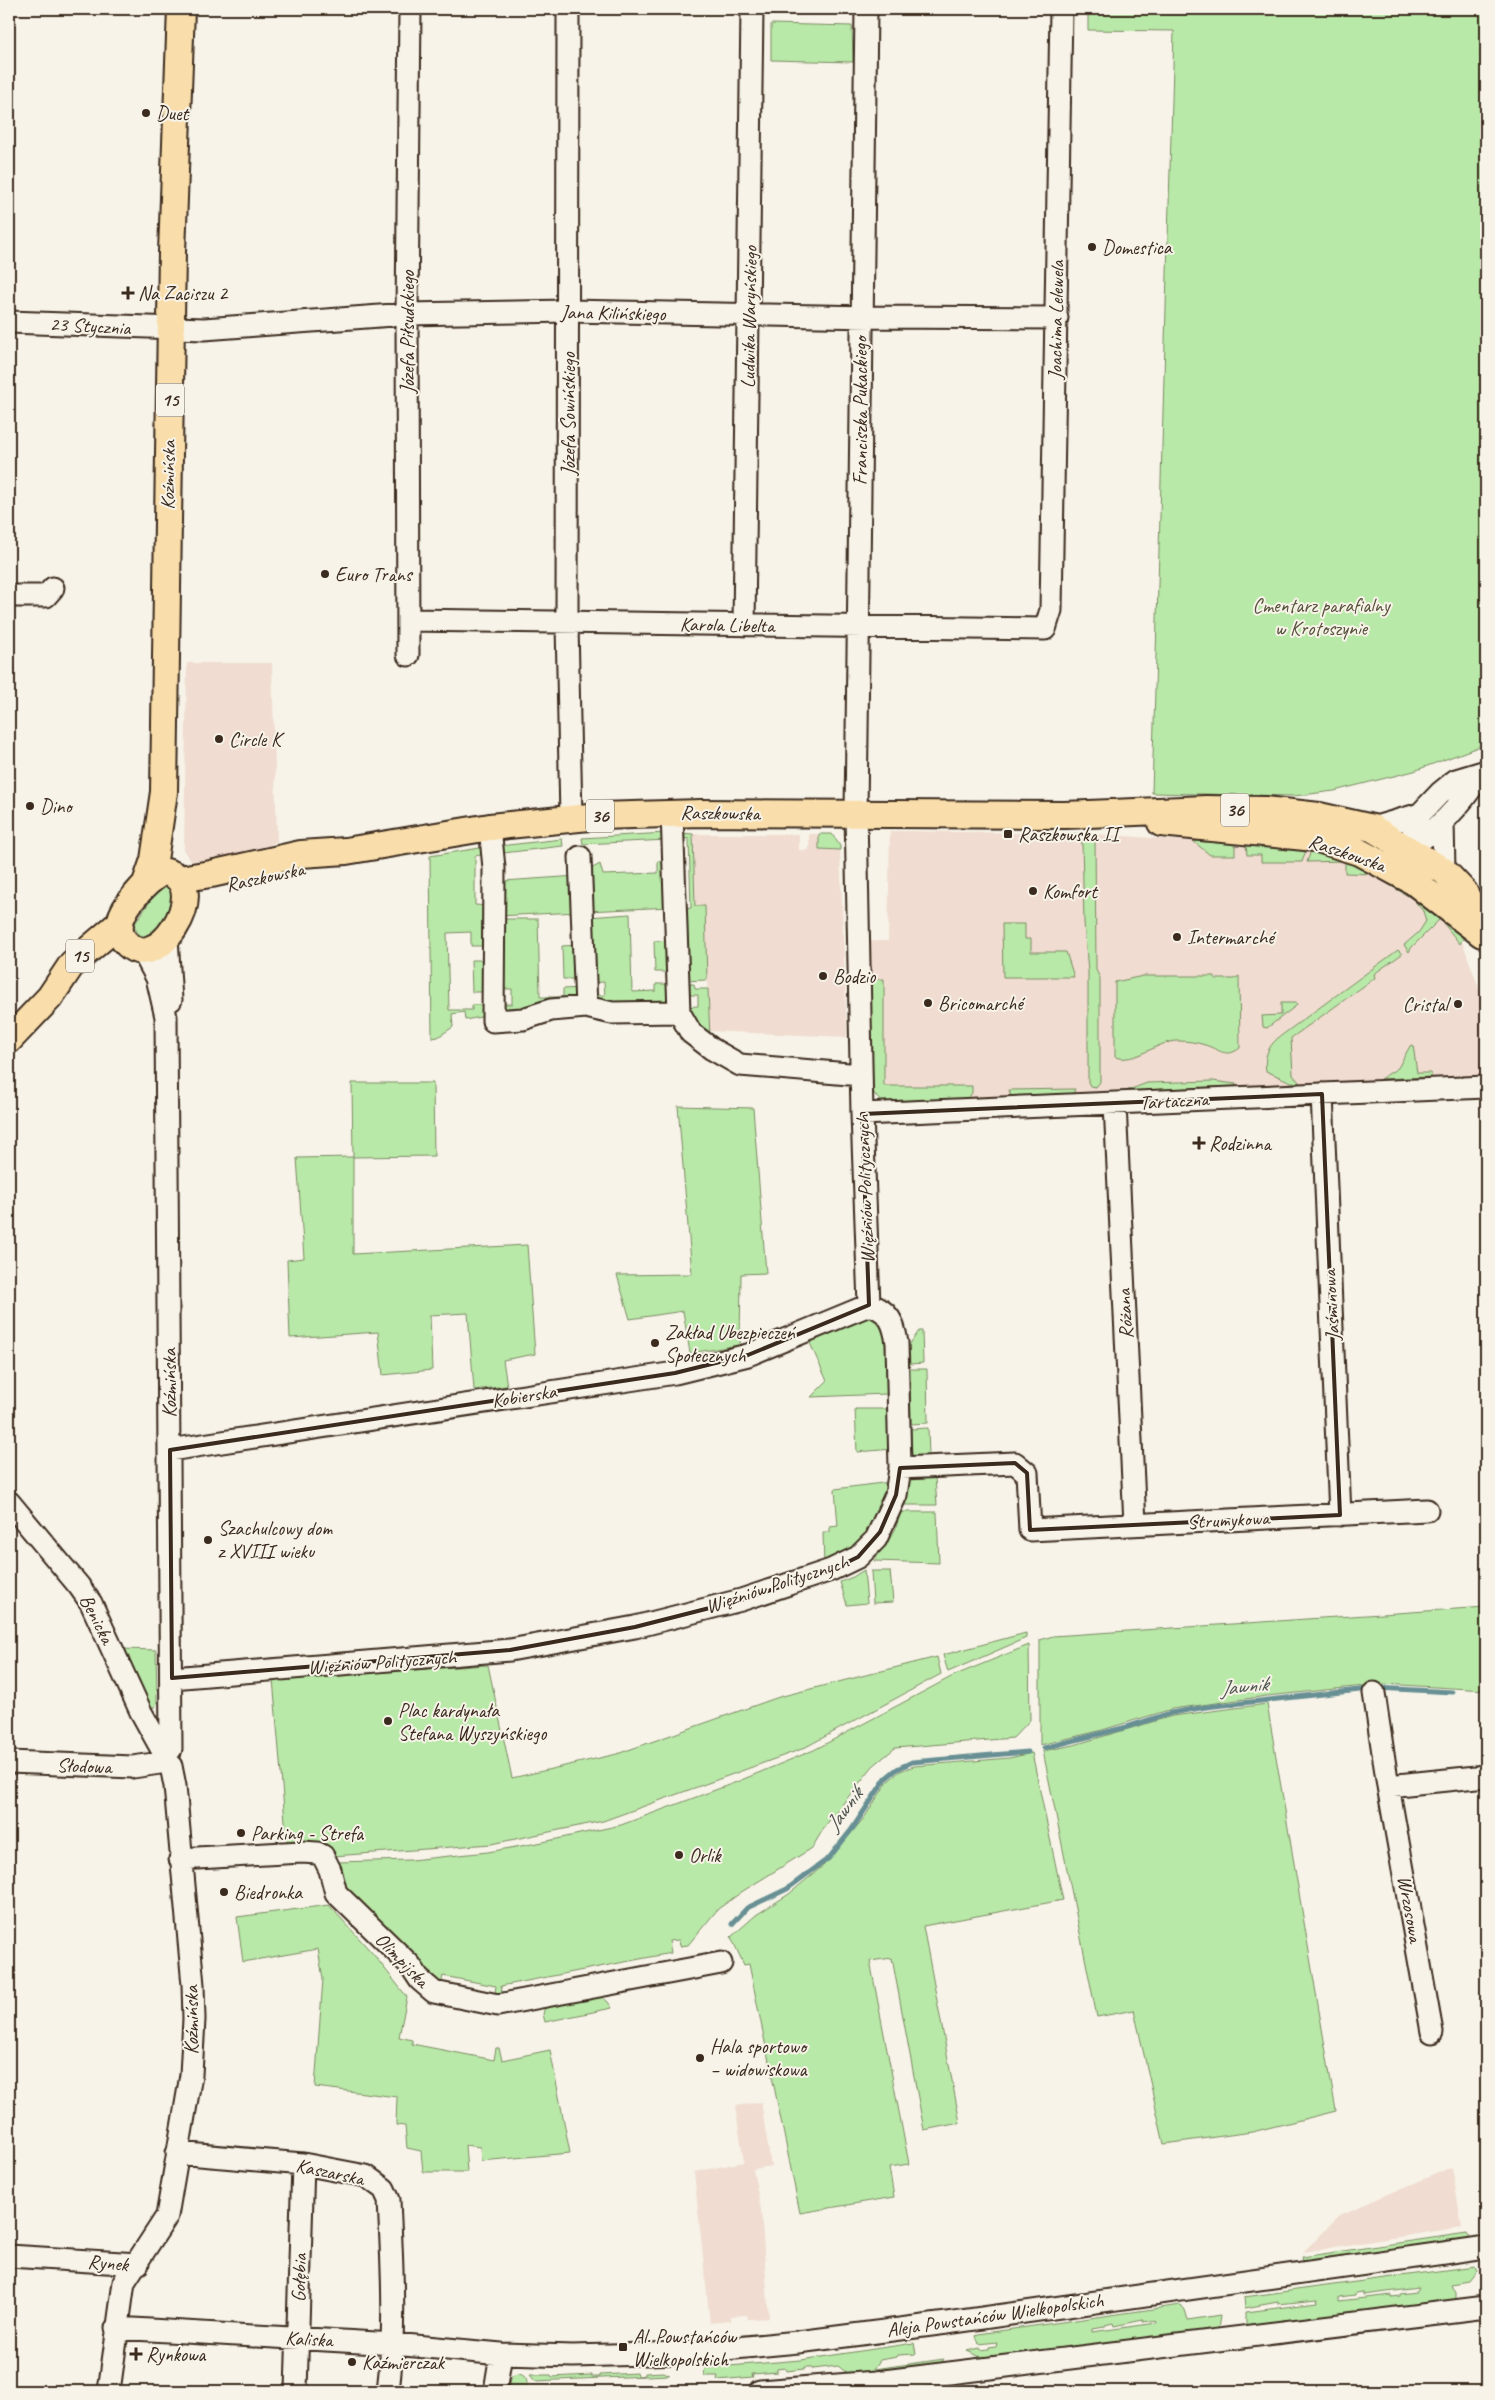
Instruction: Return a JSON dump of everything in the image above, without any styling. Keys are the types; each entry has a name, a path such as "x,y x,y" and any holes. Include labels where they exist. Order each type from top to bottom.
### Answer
{"main road":[{"name":"Koźmińska","path":"146,883 154,860 164,792 171,330 180,9"},
{"name":"Koźmińska","path":"164,792 169,814 170,855 177,877"},
{"name":"Raszkowska","path":"177,877 211,874 301,854 346,851 490,827 571,818 672,813 1096,814 1206,809 1265,810 1319,816 1372,828 1400,859"},
{"name":"Raszkowska","path":"1096,814 1205,829 1315,838 1358,852 1400,859"},
{"name":"Raszkowska","path":"184,904 198,894 214,888 312,866 346,851"},
{"name":"36","path":"1400,859 1444,871 1464,892 1486,933"},
{"name":"36","path":"1400,859 1414,881 1486,937"},
{"name":"15","path":"50,998 76,982 103,957 136,948 153,948 166,938 179,920 184,904 184,888 177,877 160,872 146,883 122,914 120,923 122,936 136,948"},
{"name":"15","path":"9,1040 50,998 72,964 120,923"}],"street":[{"name":"Józefa Piłsudskiego","path":"408,656 407,314 410,9"},
{"name":"Józefa Sowińskiego","path":"568,9 567,624 571,818"},
{"name":"Ludwika Waryńskiego","path":"744,625 752,9"},
{"name":"Franciszka Pukackiego","path":"856,814 866,9"},
{"name":"Joachima Lelewela","path":"1045,629 1052,610 1062,9"},
{"name":"Jana Kilińskiego","path":"171,330 204,330 407,314 568,311 861,317 1057,318"},
{"name":"23 Stycznia","path":"9,322 171,330"},
{"path":"9,596 46,596 53,588"},
{"name":"Karola Libelta","path":"408,620 567,624 1045,629"},
{"name":"Raszkowska","path":"1400,859 1420,814 1440,793 1456,780 1484,772"},
{"name":"Raszkowska","path":"1400,859 1443,821 1484,772"},
{"path":"672,813 679,1012 691,1033 712,1049 740,1065 861,1075"},
{"name":"Więźniów Politycznych","path":"172,1678 510,1650 635,1627 741,1600 831,1570 858,1557 880,1532 896,1495 900,1468 897,1343 895,1325 880,1308 869,1305 862,1114 856,814"},
{"path":"1372,828 1420,814"},
{"path":"1443,821 1444,871"},
{"path":"490,827 494,868 493,1021 523,1019 551,1010 586,1006 603,1012 679,1012"},
{"path":"580,857 586,1006"},
{"name":"Koźmińska","path":"166,938 172,999 166,1017"},
{"name":"Koźmińska","path":"136,948 157,978 166,1017 172,1678 166,1757 175,1786 194,2020 190,2075 167,2216 138,2264"},
{"name":"Tartaczna","path":"862,1114 1486,1086"},
{"name":"Jaśminowa","path":"1322,1094 1340,1515"},
{"name":"Różana","path":"1115,1104 1135,1524"},
{"name":"Kobierska","path":"170,1450 675,1373 748,1355 869,1305"},
{"name":"Strumykowa","path":"900,1468 1015,1463 1028,1473 1030,1530 1426,1510"},
{"name":"Benicka","path":"9,1502 91,1603 141,1712 166,1757"},
{"name":"Wrzosowa","path":"1374,1693 1388,1786 1432,2032"},
{"name":"Słodowa","path":"9,1762 133,1767 166,1757"},
{"path":"1388,1786 1486,1776"},
{"name":"Olimpijska","path":"181,1865 310,1852 318,1853 326,1860 336,1894 410,1965 427,1988 434,1992 494,2005 721,1963"},
{"name":"Kaszarska","path":"178,2153 303,2164 366,2176 384,2189 389,2200 394,2344 388,2391"},
{"name":"Gołębia","path":"296,2391 303,2164"},
{"name":"Aleja Powstańców Wielkopolskich","path":"501,2354 573,2356 683,2353 798,2342 1486,2247"},
{"name":"Rynek","path":"9,2256 138,2264"},
{"name":"Rynek","path":"109,2391 116,2328 124,2282 138,2264"},
{"path":"760,2391 876,2382 1486,2307"},
{"name":"Kaliska","path":"116,2328 394,2344 501,2354"},
{"path":"495,2391 501,2354"}],"highlighted area":[{"path":"1322,1094 1340,1515 1030,1530 1027,1473 1015,1463 900,1468 896,1495 880,1532 858,1557 831,1570 741,1600 635,1627 510,1650 172,1678 170,1450 675,1373 748,1355 869,1305 862,1114"}],"shaded area":[{"path":"187,663 272,663 277,842 259,850 200,863 191,861 184,851"},
{"path":"890,831 1095,834 1278,847 1311,851 1341,858 1403,887 1463,938 1462,941 1486,1008 1486,1075 881,1102 873,1092 868,941 888,941"},
{"path":"693,834 799,834 799,850 809,850 809,834 819,834 819,849 840,850 847,1037 709,1031 705,906 695,906"},
{"path":"761,2102 771,2166 753,2169 761,2210 769,2318 748,2319 747,2315 731,2316 731,2321 710,2323 694,2172 744,2162 735,2106"},
{"path":"1452,2167 1462,2227 1303,2252 1342,2214"}],"green space":[{"name":"Cmentarz parafialny w Krotoszynie","path":"1088,9 1486,9 1486,744 1414,771 1334,791 1294,796 1152,793 1174,31 1088,30"},
{"path":"771,24 852,26 853,62 771,60"},
{"path":"665,833 668,840 583,844 582,838"},
{"path":"681,833 693,834 695,906 705,906 707,980 683,981 680,910 691,908 689,839 680,838"},
{"path":"1030,833 1095,834 1096,970 1100,978 1100,1082 1096,1087 1090,1086 1088,1082 1088,972 1084,922 1082,842 1065,837 1030,837"},
{"path":"819,834 832,834 840,846 840,850 819,849"},
{"path":"562,839 563,846 503,853 499,846"},
{"path":"1193,841 1235,844 1235,855 1210,855"},
{"path":"1246,845 1306,850 1302,862 1261,862 1261,855 1247,855"},
{"path":"480,848 487,854 475,856 475,905 487,906 488,946 471,946 471,932 447,933 449,1010 472,1010 472,1005 489,1005 481,1017 465,1020 464,1012 452,1014 453,1027 438,1037 432,1038 430,856"},
{"path":"1311,851 1332,857 1345,861 1307,862"},
{"path":"663,861 671,907 587,911 591,869 600,864 603,875 658,873 658,862"},
{"path":"1345,861 1374,872 1413,894 1448,922 1463,938 1460,944 1440,919 1409,952 1404,945 1419,932 1426,921 1423,911 1413,899 1371,874 1345,873"},
{"path":"577,876 578,912 497,916 504,881"},
{"path":"166,886 173,888 173,903 170,914 161,928 155,933 144,937 138,933 134,925 157,891"},
{"path":"630,914 632,992 656,991 656,984 675,984 668,1004 614,1008 591,996 605,995 604,982 590,983 588,917"},
{"path":"497,919 538,919 540,997 563,997 563,989 581,988 579,999 507,1015 498,1004 512,1004 512,989 498,989"},
{"path":"1002,924 1025,924 1025,939 1031,939 1031,952 1066,952 1074,977 1003,977"},
{"path":"673,940 674,972 655,972 654,941"},
{"path":"580,945 581,979 563,979 562,946"},
{"path":"1398,950 1402,954 1374,974 1375,978 1291,1038 1293,1075 1300,1083 1291,1082 1266,1071 1265,1061 1267,1053 1271,1045 1278,1038"},
{"path":"471,960 488,960 489,992 472,992"},
{"path":"1143,976 1215,976 1215,979 1234,979 1239,976 1240,1048 1231,1053 1226,1053 1198,1043 1178,1041 1162,1044 1131,1057 1115,1057 1115,982"},
{"path":"884,979 884,1086 972,1086 972,1093 968,1098 881,1102 873,1092 869,980"},
{"path":"683,984 694,984 695,989 708,989 710,1039 700,1032 684,1007 698,1006 698,995 684,995"},
{"path":"1281,1003 1296,1003 1297,1005 1267,1028 1263,1027 1262,1016 1281,1015"},
{"path":"1413,1045 1417,1073 1431,1073 1431,1077 1380,1079 1398,1068 1410,1046"},
{"path":"1213,1081 1236,1084 1236,1086 1126,1091 1147,1083"},
{"path":"352,1083 433,1083 434,1156 353,1157"},
{"path":"1075,1089 1073,1094 1011,1096 1009,1090"},
{"path":"678,1106 753,1108 766,1273 741,1274 740,1345 690,1353 683,1311 630,1319 617,1275 692,1274"},
{"path":"353,1157 353,1254 527,1245 535,1354 503,1360 507,1386 474,1390 468,1313 430,1315 432,1370 383,1375 378,1332 290,1338 287,1260 304,1258 297,1158"},
{"path":"866,1314 881,1318 885,1337 887,1394 811,1397 827,1381 809,1341"},
{"path":"919,1331 922,1331 923,1363 910,1364 909,1345"},
{"path":"910,1369 927,1369 928,1423 911,1424"},
{"path":"855,1409 892,1409 893,1449 857,1452"},
{"path":"928,1428 929,1457 912,1457 911,1429"},
{"path":"935,1478 937,1505 904,1505 910,1480"},
{"path":"890,1482 861,1545 824,1566 823,1532 830,1532 830,1527 838,1526 835,1489"},
{"path":"901,1512 937,1512 939,1563 874,1561 895,1530"},
{"path":"864,1570 867,1603 847,1605 840,1582"},
{"path":"871,1571 890,1571 893,1602 873,1603"},
{"path":"1486,1607 1486,1690 1384,1684 1267,1696 1172,1709 1099,1731 1040,1745 1040,1640 1053,1636"},
{"path":"1026,1633 1026,1638 948,1672 943,1655"},
{"path":"1029,1645 1030,1720 1013,1738 895,1748 873,1766 825,1826 812,1848 718,1909 688,1945 680,1946 679,1940 669,1941 671,1953 501,1986 503,1998 494,1998 496,1986 443,1976 440,1988 345,1895 337,1862 411,1860 488,1852 621,1825 734,1783 814,1750 953,1676"},
{"path":"122,1649 156,1650 157,1703 155,1707 150,1707"},
{"name":"Plac kardynała Stefana Wyszyńskiego","path":"937,1657 941,1674 802,1749 603,1821 491,1844 334,1856 287,1845 273,1679 488,1665 512,1778 617,1754 779,1697"},
{"path":"1267,1704 1336,2111 1252,2132 1164,2144 1134,2010 1097,2017 1043,1751 1074,1745 1172,1716"},
{"path":"1032,1753 1063,1900 923,1926 960,2123 924,2130 892,1958 870,1961 909,2164 889,2167 894,2197 800,2213 749,1964 744,1965 731,1937 756,1915 789,1894 824,1865 864,1818 888,1781 900,1771 914,1766 1009,1758"},
{"path":"329,1905 374,1955 407,1997 399,2037 412,2040 412,2044 494,2060 496,2048 499,2048 502,2060 550,2050 570,2153 481,2161 480,2147 465,2145 467,2172 423,2172 421,2151 407,2148 405,2126 396,2125 397,2097 315,2087 323,1979 318,1949 243,1962 237,1917"},
{"path":"601,1996 612,2008 545,2022 543,2014 545,2007"},
{"path":"1467,2233 1470,2239 1307,2264 1303,2261 1302,2257"},
{"path":"1475,2266 1477,2271 1469,2281 1452,2284 1456,2292 1456,2300 1246,2325 1246,2312 1318,2303 1317,2300 1278,2304 1278,2302 1245,2308 1244,2297","holes":["1418,2288 1416,2292 1392,2297 1392,2295 1339,2301 1339,2297 1363,2292 1363,2295"]},
{"path":"1181,2305 1185,2310 1188,2320 1220,2315 1218,2330 994,2356 981,2357 967,2351 980,2348 981,2350 989,2349 989,2347 996,2346 997,2342 979,2344 976,2336 978,2334","holes":["1143,2320 1143,2322 1156,2320 1157,2323 1092,2332 1092,2329 1105,2327 1105,2325 1113,2323 1114,2326"]},
{"path":"914,2343 916,2354 898,2355 897,2357 880,2360 874,2369 944,2359 939,2366 756,2385 755,2382 847,2373 838,2366 813,2369 812,2367 804,2367 804,2369 786,2371 785,2368 777,2369 777,2372 752,2374 753,2377 717,2380 718,2376 704,2376 705,2368 801,2360"},
{"path":"663,2372 669,2375 535,2381 530,2375 551,2375 552,2377 592,2375 592,2377 600,2377 600,2375 637,2373 638,2376 645,2375 645,2373"},
{"path":"518,2374 524,2377 527,2383 524,2389 518,2392 512,2389 509,2383 512,2377"}],"waterway":[{"name":"Jawnik","path":"1377,1688 1452,1692"},
{"name":"Jawnik","path":"1044,1748 1127,1727 1171,1713 1206,1707 1369,1689"},
{"name":"Jawnik","path":"732,1924 747,1908 787,1889 829,1858 852,1829 886,1778 897,1769 912,1762 1028,1752"}],"place":[{"name":"Duet","path":"146,113"},
{"name":"Domestica","path":"1092,247"},
{"name":"Na Zaciszu 2","path":"128,293"},
{"name":"Euro Trans","path":"325,574"},
{"name":"Circle K","path":"219,739"},
{"name":"Dino","path":"30,806"},
{"name":"Raszkowska II","path":"1008,834"},
{"name":"Komfort","path":"1033,891"},
{"name":"Intermarché","path":"1177,937"},
{"name":"Bodzio","path":"823,976"},
{"name":"Bricomarché","path":"928,1003"},
{"name":"Cristal","path":"1458,1004"},
{"name":"Rodzinna","path":"1199,1143"},
{"name":"Zakład Ubezpieczeń Społecznych","path":"655,1343"},
{"name":"Szachulcowy dom z XVIII wieku","path":"208,1540"},
{"name":"Plac kardynała Stefana Wyszyńskiego","path":"388,1721"},
{"name":"Parking - Strefa","path":"241,1833"},
{"name":"Orlik","path":"679,1855"},
{"name":"Biedronka","path":"224,1892"},
{"name":"Hala sportowo – widowiskowa","path":"700,2058"},
{"name":"Al. Powstańców Wielkopolskich","path":"623,2347"},
{"name":"Rynkowa","path":"136,2354"},
{"name":"Kaźmierczak","path":"352,2362"}]}
